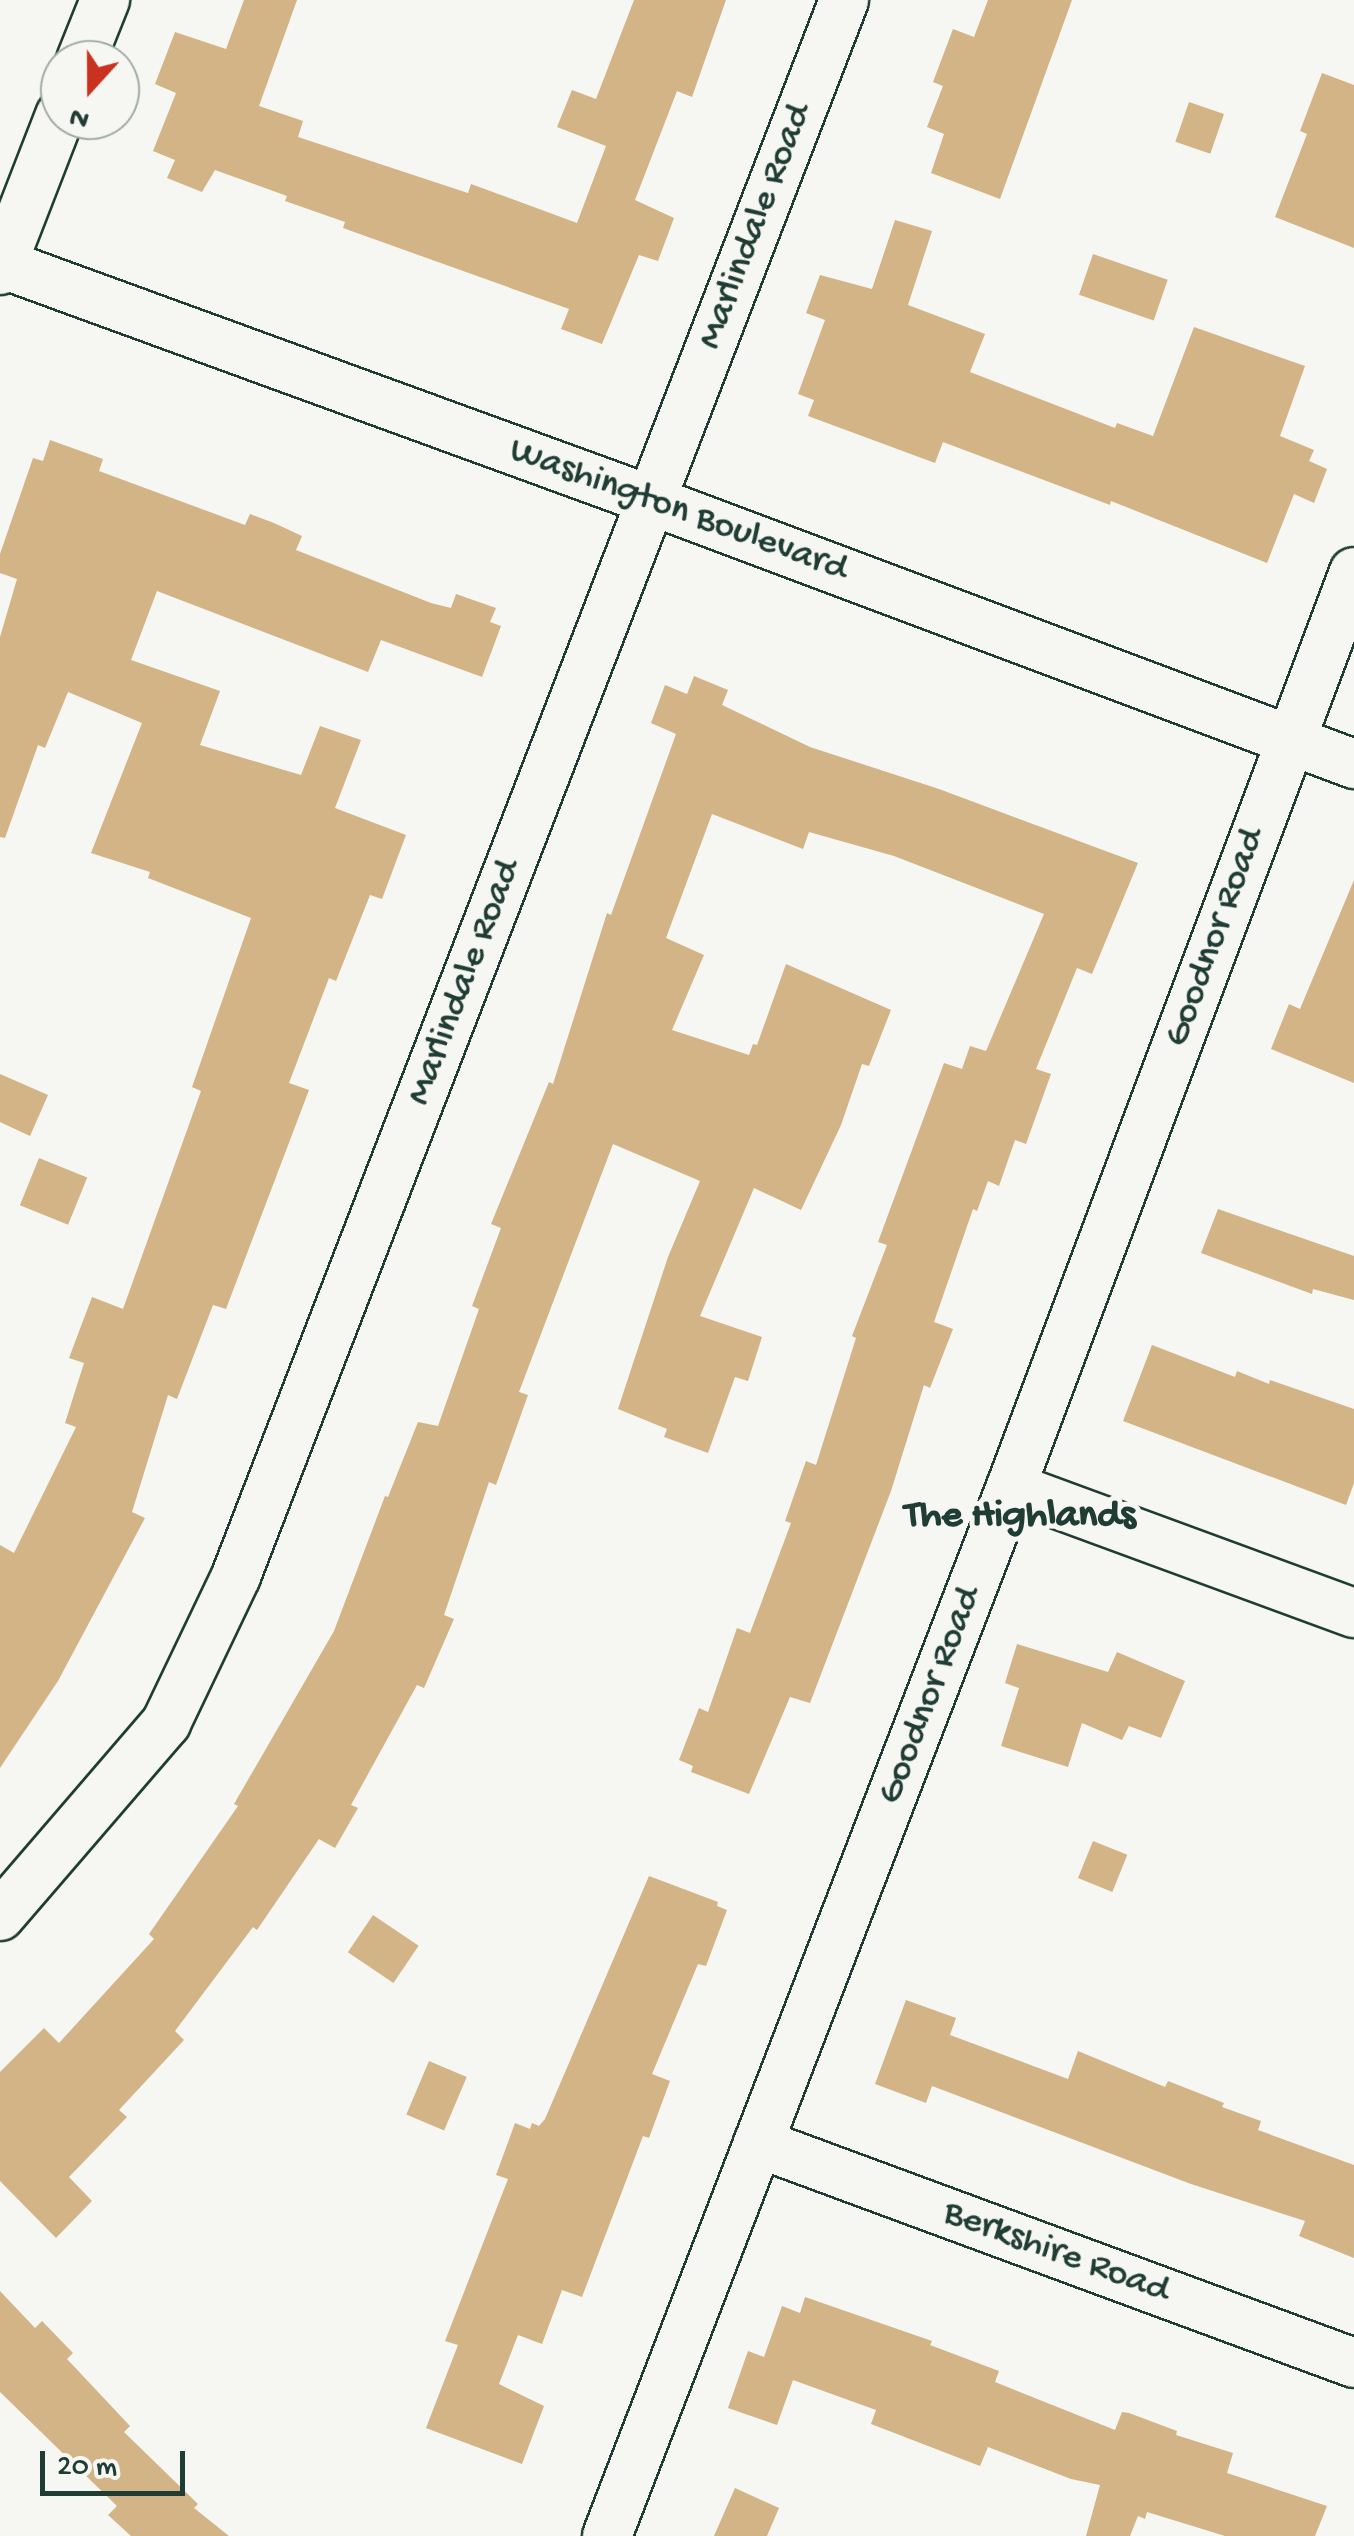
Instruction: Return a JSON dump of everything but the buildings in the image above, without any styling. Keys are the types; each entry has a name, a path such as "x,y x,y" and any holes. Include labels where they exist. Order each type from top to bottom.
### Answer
{"street":[{"path":"89,40 104,0"},
{"name":"Marlindale Road","path":"0,1916 166,1723 236,1576 844,0"},
{"path":"1,266 50,140"},
{"name":"Washington Boulevard","path":"1,266 650,500 1354,764"},
{"name":"Goodnor Road","path":"607,2536 1011,1487 1354,572"},
{"path":"1011,1487 1354,1614"},
{"name":"Berkshire Road","path":"758,2143 1354,2363"}],"district":[{"name":"The Highlands","path":"1020,1517"}]}
